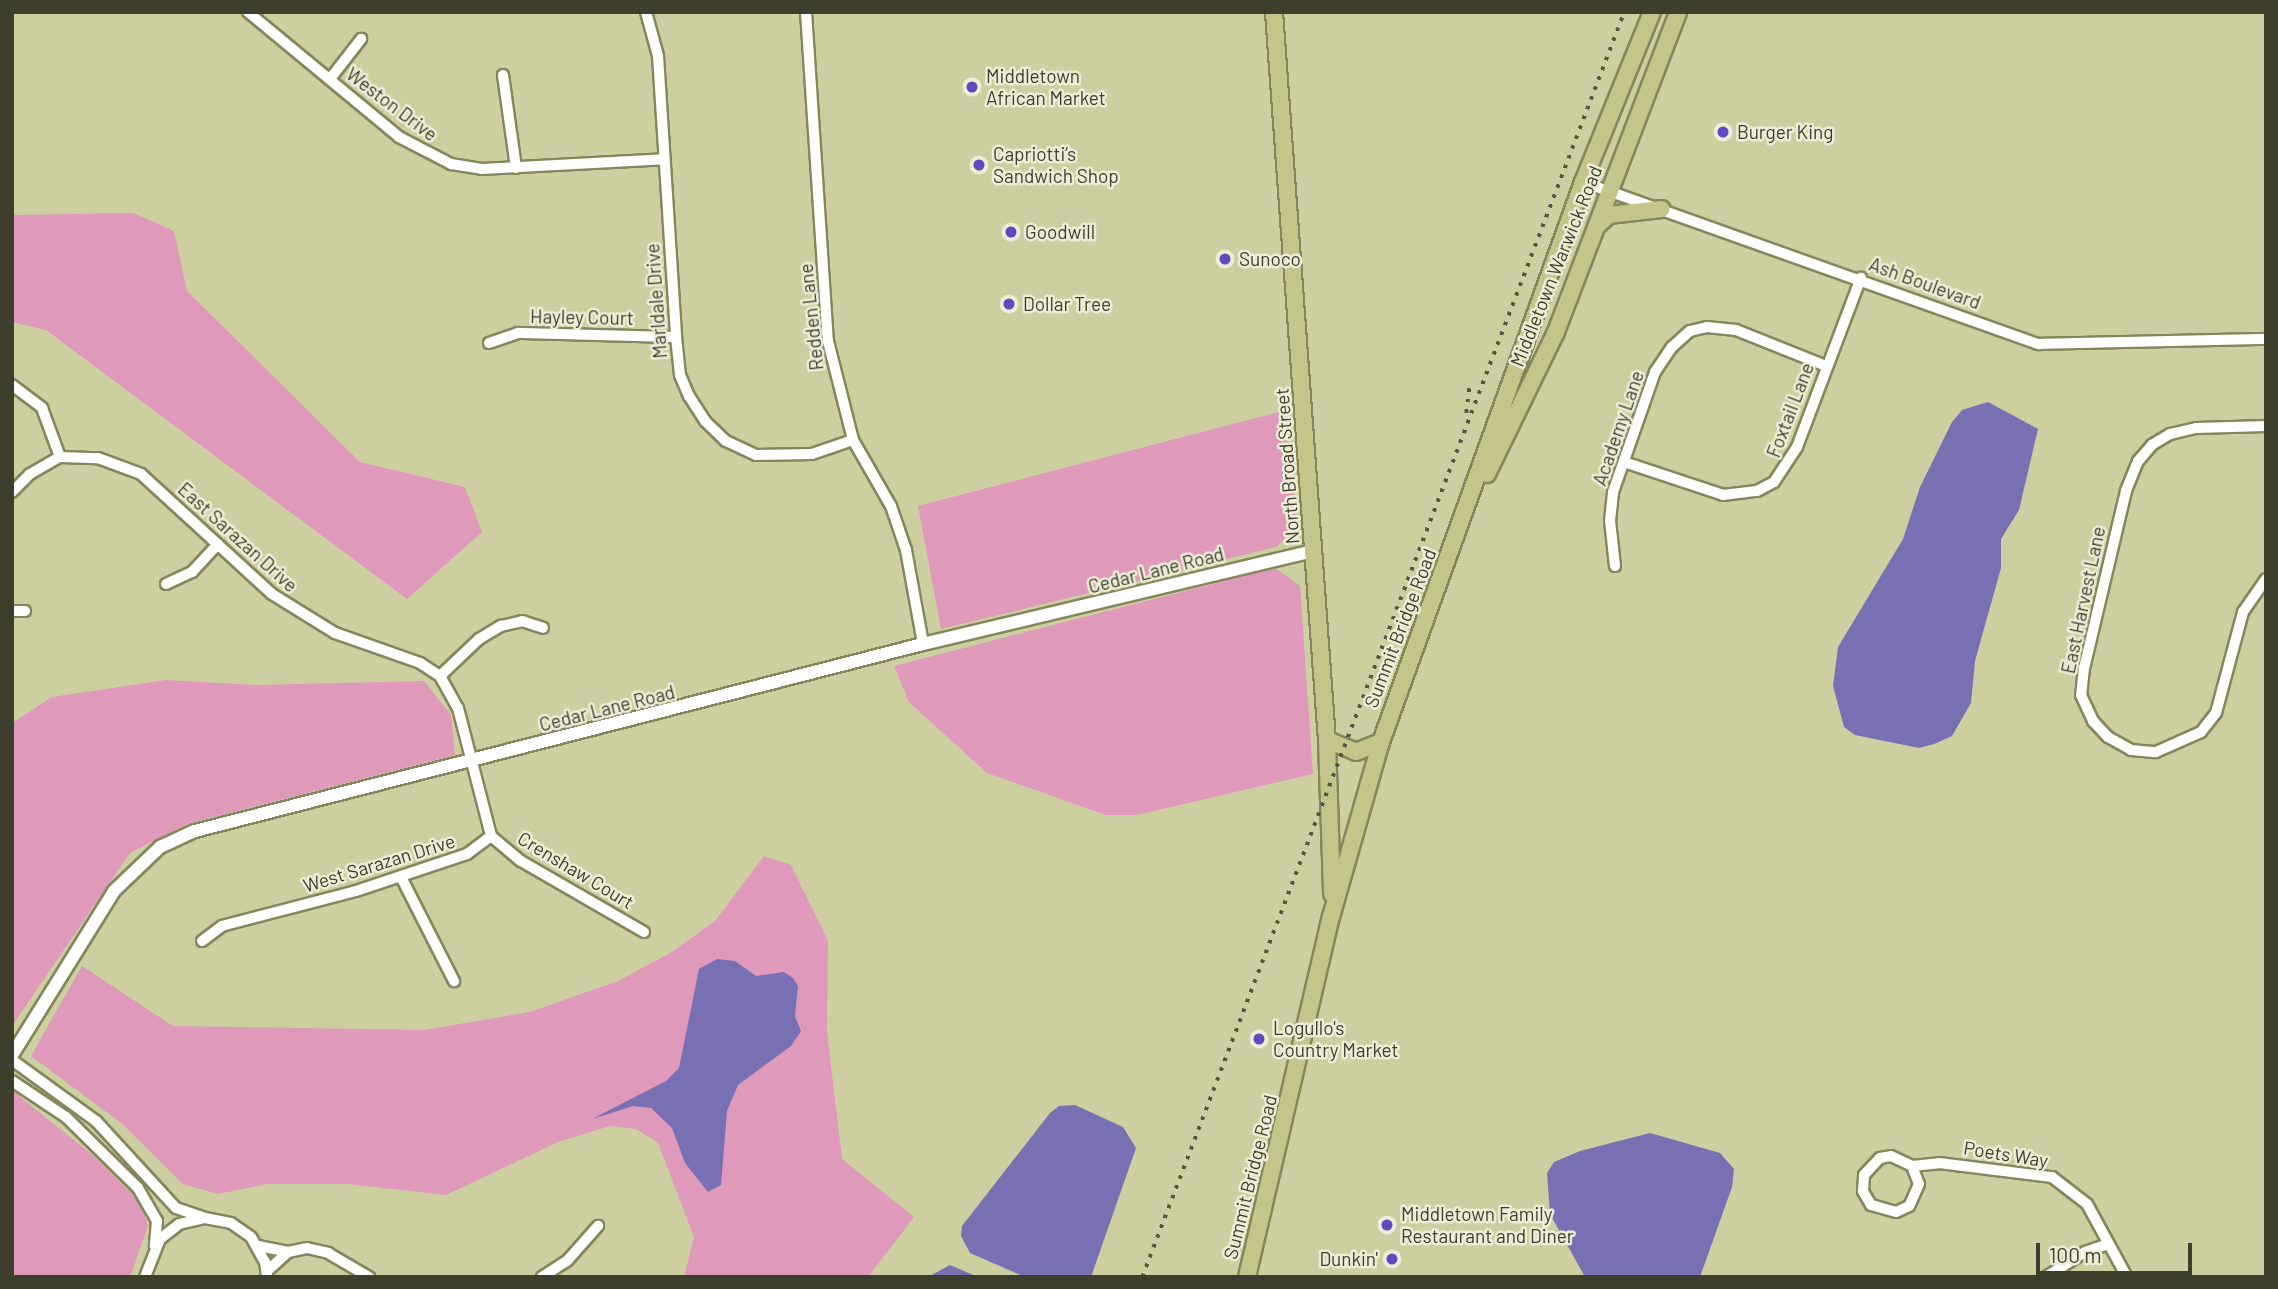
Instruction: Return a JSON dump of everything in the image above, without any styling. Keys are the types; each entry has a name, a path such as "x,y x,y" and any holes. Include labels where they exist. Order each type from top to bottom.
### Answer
{"main road":[{"name":"North Broad Street","path":"1274,12 1327,746 1331,917"},
{"name":"Summit Bridge Road","path":"1247,1277 1331,917 1381,742 1460,530 1583,182 1652,12"},
{"name":"Middletown Warwick Road","path":"1460,530 1556,332 1678,12"},
{"path":"1595,227 1609,215 1662,209"},
{"path":"1327,746 1356,752 1381,742"},
{"path":"1327,746 1374,765"}],"street":[{"name":"Weston Drive","path":"248,12 425,153 482,169 664,159"},
{"name":"Marldale Drive","path":"646,12 658,56 676,337 680,375 689,396 705,421 726,441 756,455 787,458 853,440"},
{"name":"Redden Lane","path":"806,12 828,341 853,440 891,506 906,550 923,644"},
{"path":"330,79 361,39"},
{"path":"503,75 516,167"},
{"name":"Ash Boulevard","path":"1583,182 1861,278 2039,344 2266,339"},
{"name":"Foxtail Lane","path":"1624,462 1723,495 1757,491 1784,472 1861,278"},
{"name":"Academy Lane","path":"1615,566 1610,521 1613,492 1656,372 1690,331 1707,327 1735,330 1826,366"},
{"name":"Hayley Court","path":"489,343 517,333 676,337"},
{"path":"12,385 42,408 60,457 30,474 12,492"},
{"name":"East Harvest Lane","path":"2266,426 2196,428 2170,434 2152,444 2138,461 2126,491 2084,668 2081,695 2093,721 2108,737 2131,750 2156,752 2201,732 2216,713 2243,612 2266,579"},
{"name":"East Sarazan Drive","path":"60,457 98,458 141,474 272,594 309,620 440,676"},
{"path":"166,584 192,572 218,544"},
{"name":"Cedar Lane Road","path":"12,1058 114,891 160,847 195,831 923,644 1314,551"},
{"path":"12,611 25,611"},
{"path":"491,836 458,708 440,676 479,639 501,626 522,621 543,628"},
{"name":"West Sarazan Drive","path":"202,942 222,926 401,877 467,854 491,836"},
{"name":"Crenshaw Court","path":"491,836 521,861 643,932"},
{"path":"401,877 454,981"},
{"path":"12,1058 96,1121 176,1208 237,1227 258,1246 267,1274 288,1252"},
{"path":"12,1081 66,1117 138,1188 157,1221 155,1246 145,1277"},
{"name":"Poets Way","path":"1912,1166 1919,1184 1909,1206 1884,1212 1871,1205 1863,1191 1869,1166 1891,1156 1912,1166 1939,1163 2052,1177 2087,1204 2127,1277"},
{"path":"155,1246 175,1226 205,1218"},
{"path":"542,1277 567,1261 598,1226"},
{"path":"2046,1277 2085,1252 2108,1244"},
{"path":"258,1246 288,1252 307,1248 328,1253 369,1277"}],"shaded area":[{"path":"133,213 174,231 187,291 360,462 465,487 482,532 407,599 46,330 12,322 12,215"},
{"path":"1988,402 2038,429 2019,510 2001,539 2001,568 1975,661 1971,703 1952,736 1934,744 1919,748 1855,735 1844,727 1833,686 1838,647 1903,539 1920,487 1952,422 1962,410"},
{"path":"1286,410 1297,527 1276,547 941,629 918,506"},
{"path":"1275,568 1300,586 1313,774 1137,815 1106,815 987,773 909,702 894,666"},
{"path":"166,680 257,685 424,681 451,715 455,755 187,824 130,853 12,1026 12,723 52,697"},
{"path":"764,856 791,865 828,941 827,1031 842,1159 914,1217 868,1277 684,1277 694,1237 658,1143 636,1129 610,1126 558,1142 446,1195 348,1184 267,1184 218,1194 183,1184 121,1123 31,1056 82,966 173,1026 424,1030 530,1012 618,981 672,952 715,921"},
{"path":"717,959 735,961 756,976 784,972 793,978 798,986 795,1016 801,1031 791,1046 738,1085 727,1111 721,1185 708,1192 685,1163 672,1128 651,1108 633,1106 592,1119 666,1081 679,1068 699,969"},
{"path":"14,1092 95,1157 140,1202 148,1226 130,1277 12,1277"},
{"path":"1075,1105 1123,1127 1136,1148 1091,1277 1025,1277 970,1253 961,1236 962,1226 1050,1113 1059,1106"},
{"path":"1650,1133 1720,1153 1734,1169 1732,1187 1700,1277 1585,1277 1550,1214 1547,1173 1554,1162 1580,1151"},
{"path":"950,1265 978,1277 928,1277"}],"railway":[{"path":"1142,1277 1624,12"},
{"path":"1466,413 1469,388"}],"place":[{"name":"Middletown African Market","path":"972,87"},
{"name":"Burger King","path":"1723,132"},
{"name":"Capriotti’s Sandwich Shop","path":"979,165"},
{"name":"Goodwill","path":"1011,232"},
{"name":"Sunoco","path":"1225,259"},
{"name":"Dollar Tree","path":"1009,304"},
{"name":"Logullo's Country Market","path":"1259,1039"},
{"name":"Middletown Family Restaurant and Diner","path":"1387,1225"},
{"name":"Dunkin'","path":"1392,1259"}]}
